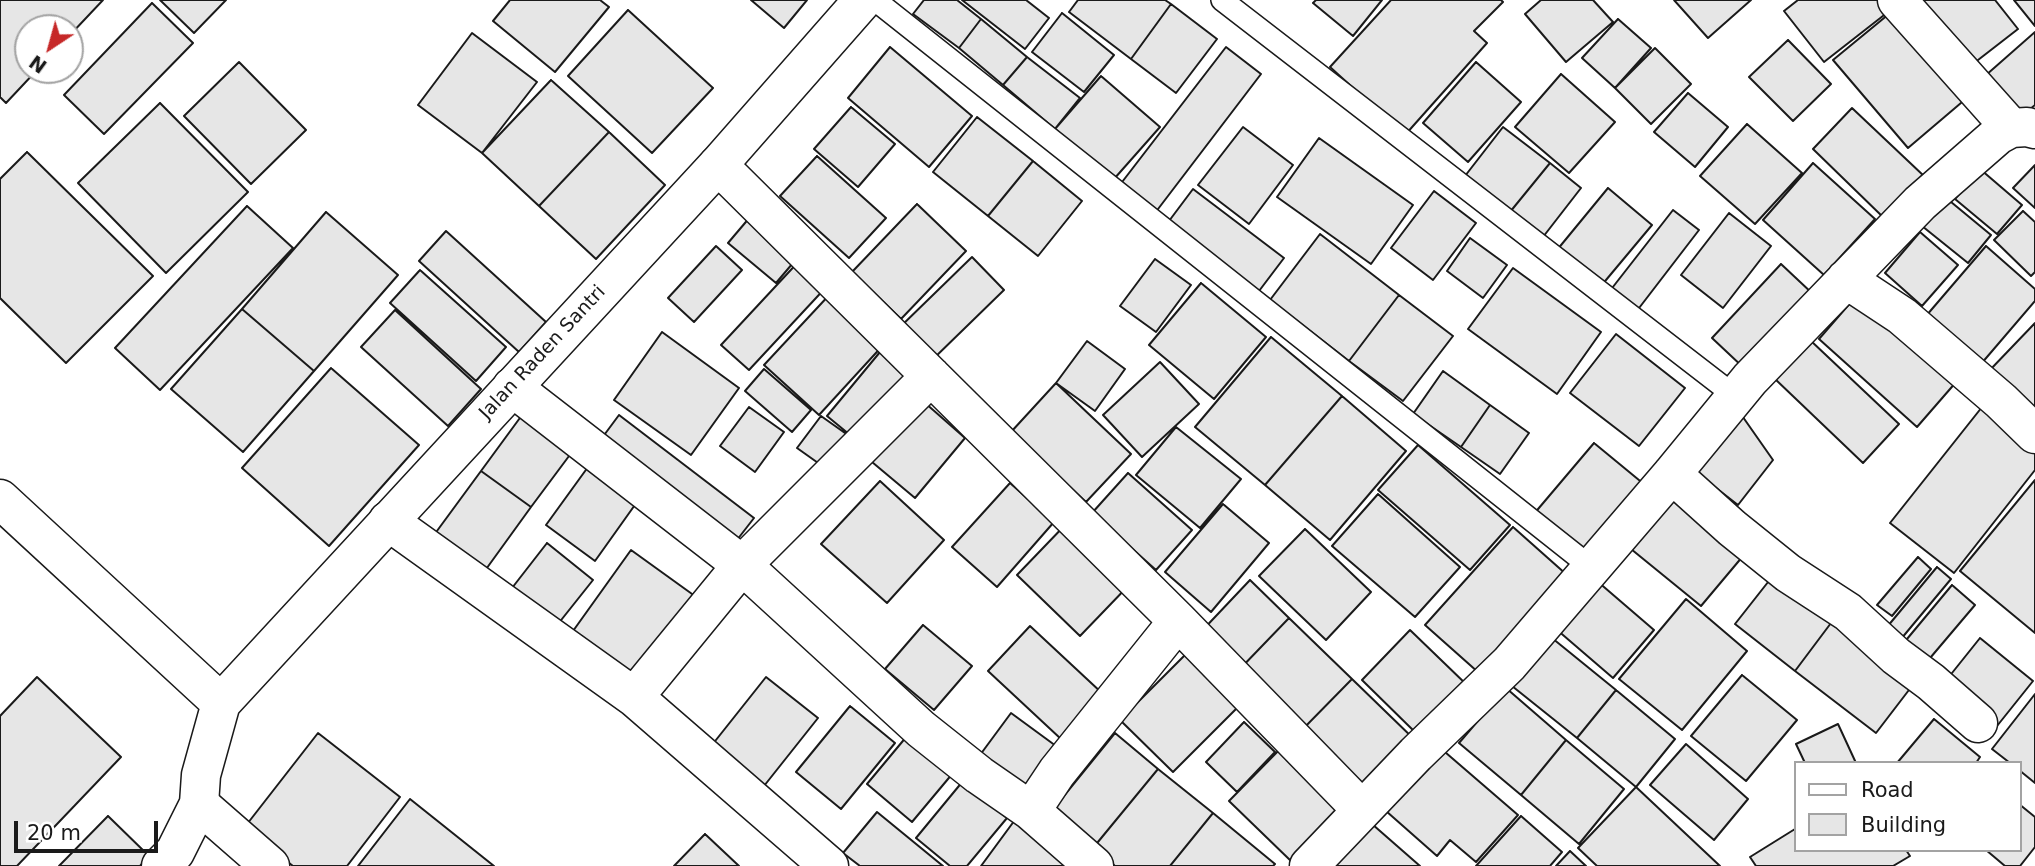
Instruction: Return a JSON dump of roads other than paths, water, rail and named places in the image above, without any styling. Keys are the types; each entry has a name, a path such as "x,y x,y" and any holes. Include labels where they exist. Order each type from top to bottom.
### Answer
{"street":[{"name":"Jalan Raden Santri","path":"221,703 718,164 863,0"},
{"path":"1897,0 2023,129"},
{"path":"1309,866 1416,754 1509,664 1672,474 1735,396 1846,279 1920,203 1998,135 2023,129"},
{"path":"718,164 1178,621 1362,810"},
{"path":"1846,279 1902,316 2001,401 2035,434"},
{"path":"634,697 742,565 931,376"},
{"path":"512,387 742,565 921,729 979,775 1031,811 1094,866"},
{"path":"1672,474 1732,528 1788,573 1848,612 1896,656 1979,723"},
{"path":"0,499 221,703 201,775 199,804 175,852 161,866"},
{"path":"388,521 634,697 829,866"},
{"path":"1031,811 1057,772 1178,621"},
{"path":"199,804 270,866"}],"lane":[{"path":"875,0 1592,568"},
{"path":"1222,0 1735,396"}]}
